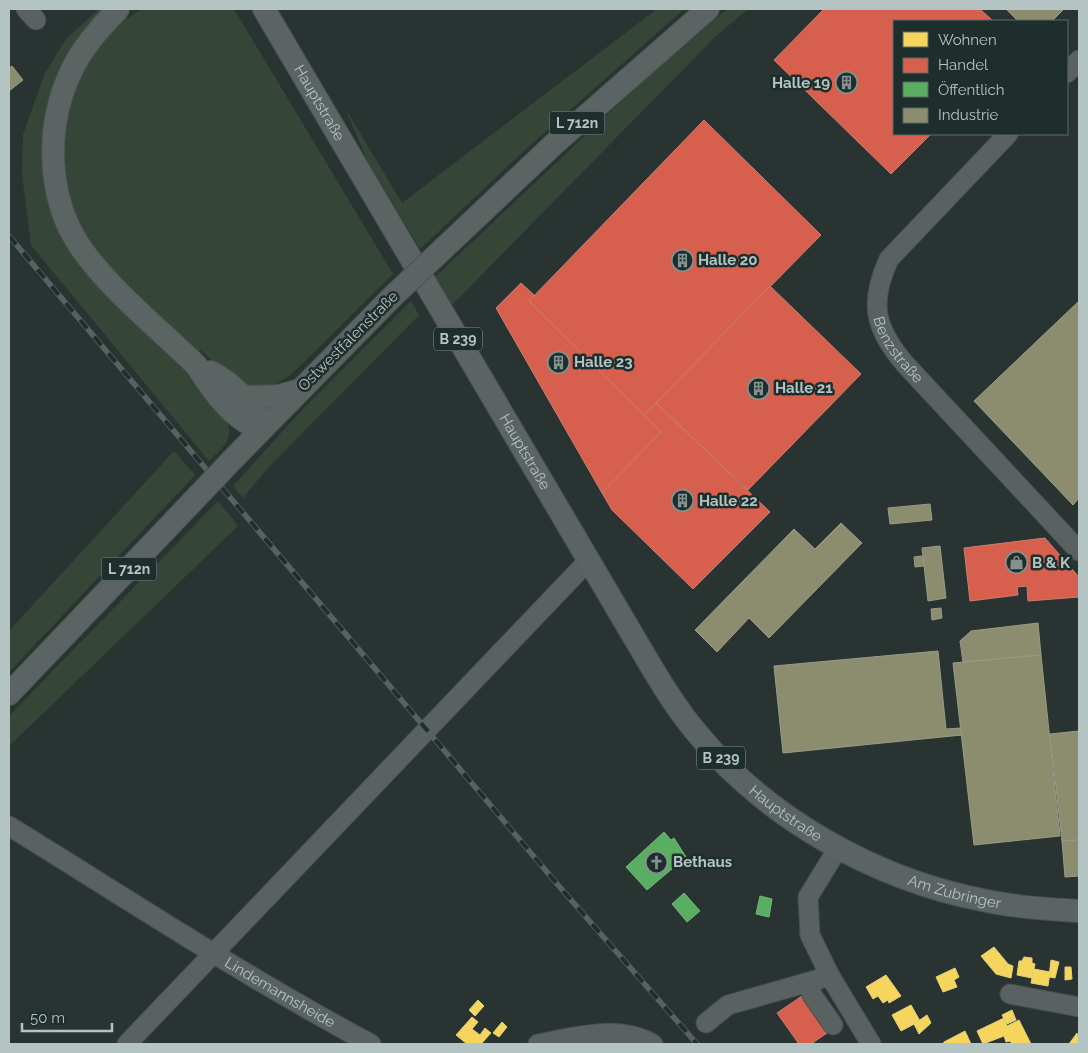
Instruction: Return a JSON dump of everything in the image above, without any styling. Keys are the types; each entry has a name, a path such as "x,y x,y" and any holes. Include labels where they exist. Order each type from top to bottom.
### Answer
{"main road":[{"path":"118,9 83,50 69,75 60,98 55,122 53,148 57,188 62,208 79,246 106,278 196,364 205,379 237,403 252,427 262,429"},
{"name":"Hauptstraße","path":"264,9 664,686 697,734 743,781 837,850"},
{"name":"Ostwestfalenstraße","path":"9,694 233,459 392,297 553,145 708,9"},
{"path":"237,403 300,390"},
{"path":"233,459 238,434 237,403"},
{"name":"Am Zubringer","path":"837,850 898,876 981,900 1079,911"}],"street":[{"path":"1068,72 1079,60"},
{"name":"Benzstraße","path":"1007,135 889,259 879,281 877,301 879,321 891,348 900,359 1079,551"},
{"path":"127,1044 215,954 589,560"},
{"name":"Lindemannsheide","path":"9,826 215,954 326,1020 371,1044"},
{"path":"837,850 808,897 810,935 830,976 871,1044"},
{"path":"706,1023 728,1005 830,976"},
{"path":"810,982 812,995 833,1025"},
{"path":"1010,994 1079,1007"},
{"path":"538,1044 602,1032 641,1037 653,1044"}],"green space":[{"path":"99,9 118,9 128,19 141,9 234,9 393,274 296,370 280,382 266,388 255,389 244,386 234,380 200,350 183,368 215,401 227,421 229,431 226,444 209,461 31,245 22,174 23,135 44,75 66,39"},
{"path":"657,9 684,9 527,148 420,249 368,162 345,108 402,203"},
{"path":"727,9 748,9 716,36 452,305 435,277 646,78"},
{"path":"411,301 419,315 267,469 243,498 233,486 301,411"},
{"path":"174,451 195,475 9,672 9,631"},
{"path":"218,501 238,526 9,746 9,716"}],"building: Wohnen":[{"path":"994,947 1008,964 996,974 981,956"},
{"path":"1024,957 1032,958 1032,963 1035,964 1032,978 1017,975 1019,961 1022,961"},
{"path":"1051,960 1059,962 1055,978 1049,977"},
{"path":"1008,964 1013,966 1011,978 996,974"},
{"path":"1065,967 1071,967 1072,979 1065,980"},
{"path":"955,968 959,977 954,980 957,987 943,992 936,977"},
{"path":"1034,969 1050,972 1048,986 1031,983"},
{"path":"886,975 901,996 889,1003 888,1000 883,1003 878,996 873,999 866,987"},
{"path":"478,1000 484,1006 475,1016 469,1010"},
{"path":"911,1005 920,1021 901,1031 892,1015"},
{"path":"1012,1010 1016,1020 1007,1024 1002,1015"},
{"path":"927,1015 931,1023 919,1034 914,1024"},
{"path":"472,1017 478,1022 472,1029 480,1035 485,1028 491,1033 481,1044 467,1044 456,1035"},
{"path":"1004,1018 1007,1026 1019,1020 1031,1044 1012,1044 1010,1041 1006,1042 1004,1036 983,1044 977,1031"},
{"path":"502,1022 507,1027 499,1037 493,1033"},
{"path":"965,1031 971,1044 943,1044 944,1042"},
{"path":"1077,1033 1079,1044 1069,1044"}],"building: Handel":[{"name":"Halle 19","path":"824,9 980,9 992,20 893,20 893,135 930,135 891,174 774,60"},
{"name":"Halle 20","path":"704,120 821,235 644,415 529,301"},
{"name":"Halle 23","path":"521,283 534,295 529,301 661,432 602,493 496,308"},
{"name":"Halle 21","path":"770,286 861,374 748,490 656,403"},
{"name":"Halle 22","path":"656,403 770,512 693,589 612,510 602,493 661,432 644,415"},
{"name":"B & K","path":"1045,538 1079,577 1079,597 1028,601 1027,586 1017,587 1018,595 970,601 964,548"},
{"path":"802,996 827,1033 811,1044 799,1044 777,1013"}],"building: Öffentlich":[{"name":"Bethaus","path":"664,832 671,840 674,838 686,857 647,890 626,867"},
{"path":"684,893 700,911 687,922 672,904"},
{"path":"760,896 772,899 769,917 756,914"}],"building: Industrie":[{"path":"1006,9 1064,9 1053,20 1017,20"},
{"path":"12,66 23,80 9,91 9,68"},
{"path":"1079,301 1079,498 1073,505 974,401"},
{"path":"930,504 932,520 890,524 888,508"},
{"path":"841,523 862,543 769,638 749,618 717,652 695,630 794,529 815,549"},
{"path":"940,546 946,598 928,601 922,548"},
{"path":"922,556 924,566 915,567 914,557"},
{"path":"941,608 942,618 932,620 931,609"},
{"path":"1038,623 1041,655 963,662 960,641 971,631"},
{"path":"938,651 946,729 961,728 962,735 783,753 774,666"},
{"path":"1041,655 1060,836 974,845 953,663"},
{"path":"1079,731 1079,840 1062,841 1050,734"},
{"path":"1079,840 1079,876 1065,877 1062,841"}],"railway":[{"path":"9,236 558,885 697,1044"}],"place":[{"name":"Halle 19","path":"846,83"},
{"name":"Halle 20","path":"682,260"},
{"name":"Halle 23","path":"558,362"},
{"name":"Halle 21","path":"759,388"},
{"name":"Halle 22","path":"683,501"},
{"name":"B & K","path":"1016,563"},
{"name":"Bethaus","path":"657,862"}]}
